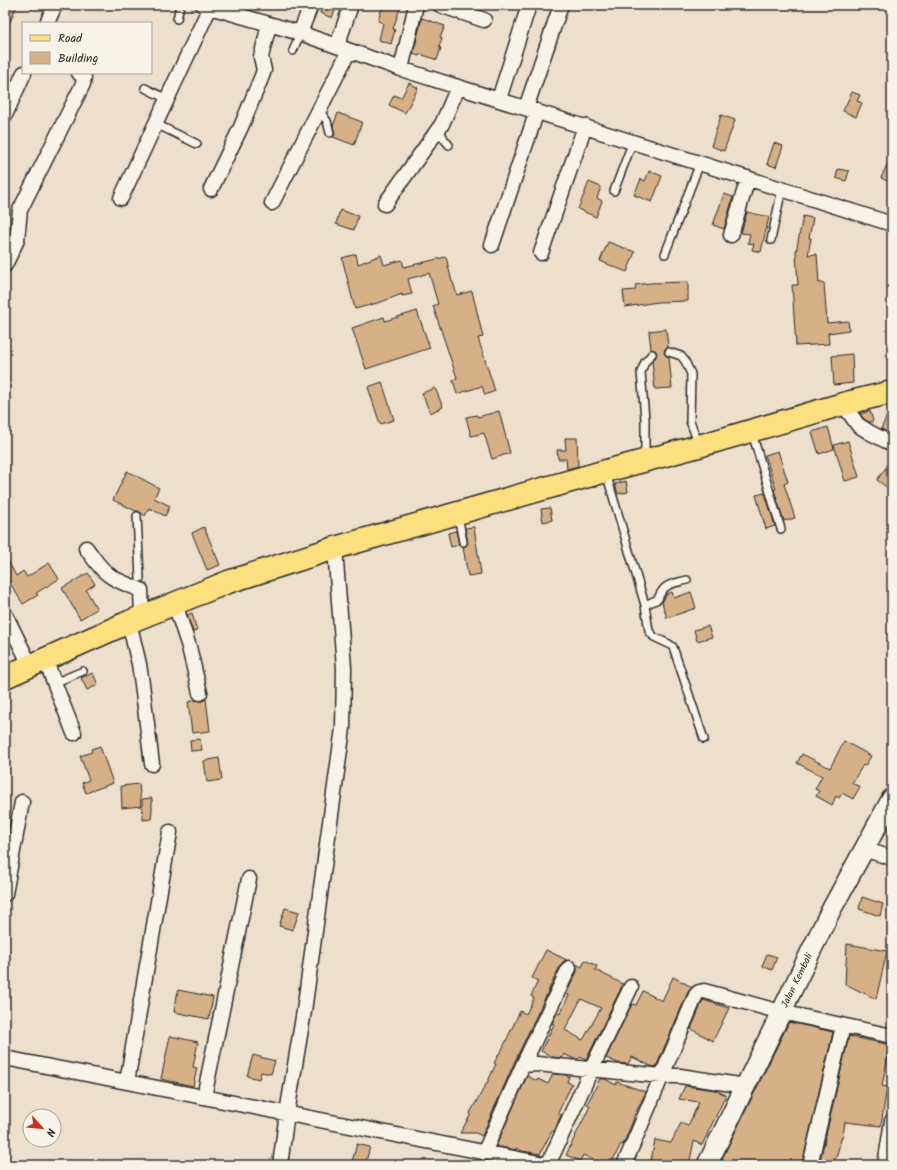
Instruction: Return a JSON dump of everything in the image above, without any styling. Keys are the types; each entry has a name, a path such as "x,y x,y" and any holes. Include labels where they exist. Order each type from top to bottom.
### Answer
{"main road":[{"path":"5,677 136,619 228,582 335,548 843,404 892,392"}],"street":[{"path":"47,22 55,5"},
{"path":"300,34 310,5"},
{"path":"272,203 319,110 343,49 351,5"},
{"path":"401,69 416,5"},
{"path":"440,5 484,20"},
{"path":"499,99 529,5"},
{"path":"492,245 561,5"},
{"path":"121,198 156,124 207,6 300,34 401,69 700,162 892,224"},
{"path":"211,189 241,127 262,76 264,70 261,57 269,25"},
{"path":"5,116 24,74"},
{"path":"5,265 17,240 20,210 83,84 84,77 80,74"},
{"path":"385,204 446,118 458,87"},
{"path":"540,253 585,126"},
{"path":"731,235 748,178"},
{"path":"843,404 858,425 892,444"},
{"path":"86,548 108,575 117,580 140,583 136,619 139,664 152,764"},
{"path":"280,1165 304,1011 343,728 344,668 335,548"},
{"path":"175,604 189,647 200,693"},
{"path":"5,614 37,662 54,683 74,733"},
{"name":"Jalan Kembali","path":"708,1165 830,912 892,798"},
{"path":"5,894 22,802"},
{"path":"127,1082 170,832"},
{"path":"864,849 892,858"},
{"path":"204,1097 249,879"},
{"path":"484,1153 523,1065 569,968"},
{"path":"5,1058 549,1165 592,1068 631,987"},
{"path":"624,1165 696,995 699,992 712,992 781,1012 892,1036"},
{"path":"810,1165 843,1026"},
{"path":"523,1065 537,1064 592,1068 662,1076 680,1076 745,1086"},
{"path":"885,1165 892,1121"}],"lane":[{"path":"177,19 180,5"},
{"path":"294,51 300,34"},
{"path":"145,88 167,99"},
{"path":"319,110 328,124 330,133"},
{"path":"156,124 197,144"},
{"path":"439,128 444,139 449,145"},
{"path":"614,191 633,141"},
{"path":"664,254 700,162"},
{"path":"772,240 782,189"},
{"path":"669,352 681,356 691,374 690,421 699,446"},
{"path":"641,462 645,448 645,419 641,372 645,362 652,354"},
{"path":"752,431 780,529"},
{"path":"606,471 644,605 649,631 654,637 673,647 704,739"},
{"path":"458,514 463,542"},
{"path":"137,516 140,583"},
{"path":"644,605 658,599 661,590 668,584 687,580"},
{"path":"54,683 83,671"}],"building":[{"path":"5,5 17,5 5,34"},
{"path":"323,5 337,5 332,18 320,13"},
{"path":"383,5 401,5 393,29 395,30 391,44 379,40 383,23 378,21"},
{"path":"422,18 445,26 440,37 442,38 439,47 441,48 437,60 420,54 419,56 413,54"},
{"path":"409,83 418,88 405,113 389,105 394,95 401,98"},
{"path":"852,92 860,95 857,101 862,103 856,117 843,111"},
{"path":"338,113 362,122 354,145 333,137 335,134 333,126"},
{"path":"721,115 735,120 724,151 711,146"},
{"path":"774,143 783,146 776,167 767,164"},
{"path":"892,153 892,183 881,178"},
{"path":"838,169 849,171 846,181 836,178"},
{"path":"649,171 662,176 652,202 634,195 641,179 645,181"},
{"path":"589,182 601,187 597,198 602,201 596,217 578,209"},
{"path":"724,194 733,197 724,229 713,225"},
{"path":"340,210 358,216 354,230 336,224"},
{"path":"747,212 769,217 761,252 752,250 754,244 748,243 750,234 741,233"},
{"path":"803,216 813,218 809,238 811,238 808,255 817,254 819,283 824,283 827,323 848,321 849,330 828,333 829,344 796,346 792,285 798,285 796,252"},
{"path":"608,242 635,252 627,272 600,261"},
{"path":"356,254 358,264 381,255 384,265 402,260 404,267 446,257 457,295 472,291 483,337 478,338 495,391 485,395 482,386 457,394 453,380 457,378 433,306 438,304 429,273 408,279 412,294 402,296 402,294 381,302 355,309 342,258"},
{"path":"688,282 688,301 658,302 625,307 623,291 636,290 635,285"},
{"path":"417,311 430,348 366,369 352,328 384,317 385,321"},
{"path":"666,329 668,347 665,349 664,353 669,357 672,388 655,389 652,361 656,357 657,353 655,350 651,349 649,331"},
{"path":"852,354 853,383 834,385 832,356"},
{"path":"382,382 394,420 380,424 368,387"},
{"path":"435,388 443,407 430,413 422,393"},
{"path":"892,405 892,434 881,429"},
{"path":"499,411 510,453 492,459 484,433 471,436 466,417 477,415 478,417"},
{"path":"870,411 873,421 869,422 860,414"},
{"path":"828,427 834,449 819,454 812,432"},
{"path":"565,438 577,438 578,466 567,469 566,459 558,459 557,450 566,450"},
{"path":"848,441 859,477 845,481 834,445"},
{"path":"778,451 788,482 784,484 795,518 784,521 765,455"},
{"path":"892,459 892,491 877,480"},
{"path":"127,471 159,488 154,498 170,506 165,516 149,508 145,516 139,511 113,500"},
{"path":"626,481 628,492 618,494 615,484"},
{"path":"765,493 775,526 766,529 756,495"},
{"path":"550,508 552,520 543,522 541,509"},
{"path":"204,527 220,565 207,570 192,533"},
{"path":"474,527 481,574 468,576 463,547 468,543 465,528"},
{"path":"456,531 459,545 451,547 448,533"},
{"path":"5,555 16,576 23,571 27,577 49,563 59,579 36,593 38,595 23,604 5,575"},
{"path":"88,573 95,584 86,590 97,609 80,619 62,588"},
{"path":"672,592 674,598 691,592 696,608 667,618 662,602 667,594"},
{"path":"192,613 197,631 193,632 187,615"},
{"path":"708,626 712,637 697,641 694,630"},
{"path":"93,673 98,685 87,690 81,678"},
{"path":"206,699 210,731 192,733 188,702 196,700 202,701"},
{"path":"200,739 202,750 191,751 190,740"},
{"path":"844,741 871,756 865,766 863,765 852,783 860,787 853,799 842,793 839,798 836,796 832,805 816,796 819,791 815,789 822,776 797,763 802,754 830,768"},
{"path":"100,746 113,783 86,793 82,783 89,780 80,756 92,752 91,749"},
{"path":"219,758 222,780 207,782 204,761"},
{"path":"139,784 141,806 122,808 121,786"},
{"path":"152,798 151,819 143,820 142,799"},
{"path":"862,897 883,904 880,916 859,909"},
{"path":"285,908 299,912 293,930 279,926"},
{"path":"847,944 887,951 876,999 845,984"},
{"path":"546,950 567,960 561,964 515,1061 482,1136 476,1133 460,1133 488,1081 496,1064 494,1063 501,1052 520,1011 526,1014 534,998 531,996 538,981 532,978"},
{"path":"767,954 777,957 772,970 762,966"},
{"path":"585,960 597,966 595,970 623,984 586,1060 580,1057 578,1059 574,1059 564,1054 562,1058 553,1057 541,1051 554,1024 552,1023 557,1013 560,1014 569,995 566,994 577,972 576,964 582,967","holes":["581,999 601,1008 583,1040 565,1030"]},
{"path":"673,977 692,987 688,992 656,1067 632,1057 628,1064 618,1063 606,1058 632,1004 636,1005 643,991 662,1001"},
{"path":"178,990 213,997 209,1019 174,1012"},
{"path":"703,1000 729,1008 713,1041 691,1029"},
{"path":"789,1022 833,1032 802,1165 719,1165"},
{"path":"170,1036 198,1042 193,1067 197,1068 193,1086 161,1079"},
{"path":"849,1036 890,1045 882,1086 887,1087 881,1126 845,1122 843,1136 834,1165 819,1165"},
{"path":"253,1055 275,1061 271,1074 261,1072 259,1079 247,1076"},
{"path":"553,1074 566,1075 569,1077 567,1082 572,1084 558,1113 561,1115 554,1132 552,1131 540,1154 522,1151 516,1148 516,1150 496,1146 527,1076 548,1084"},
{"path":"600,1079 605,1079 616,1085 617,1082 646,1092 633,1118 623,1145 621,1144 612,1162 608,1160 606,1165 583,1155 580,1161 566,1155 590,1106 587,1104"},
{"path":"685,1086 715,1090 726,1095 702,1145 694,1141 689,1165 650,1165 655,1140 671,1143 681,1123 688,1126 699,1102 679,1099"},
{"path":"357,1144 370,1147 365,1165 351,1165"}]}
